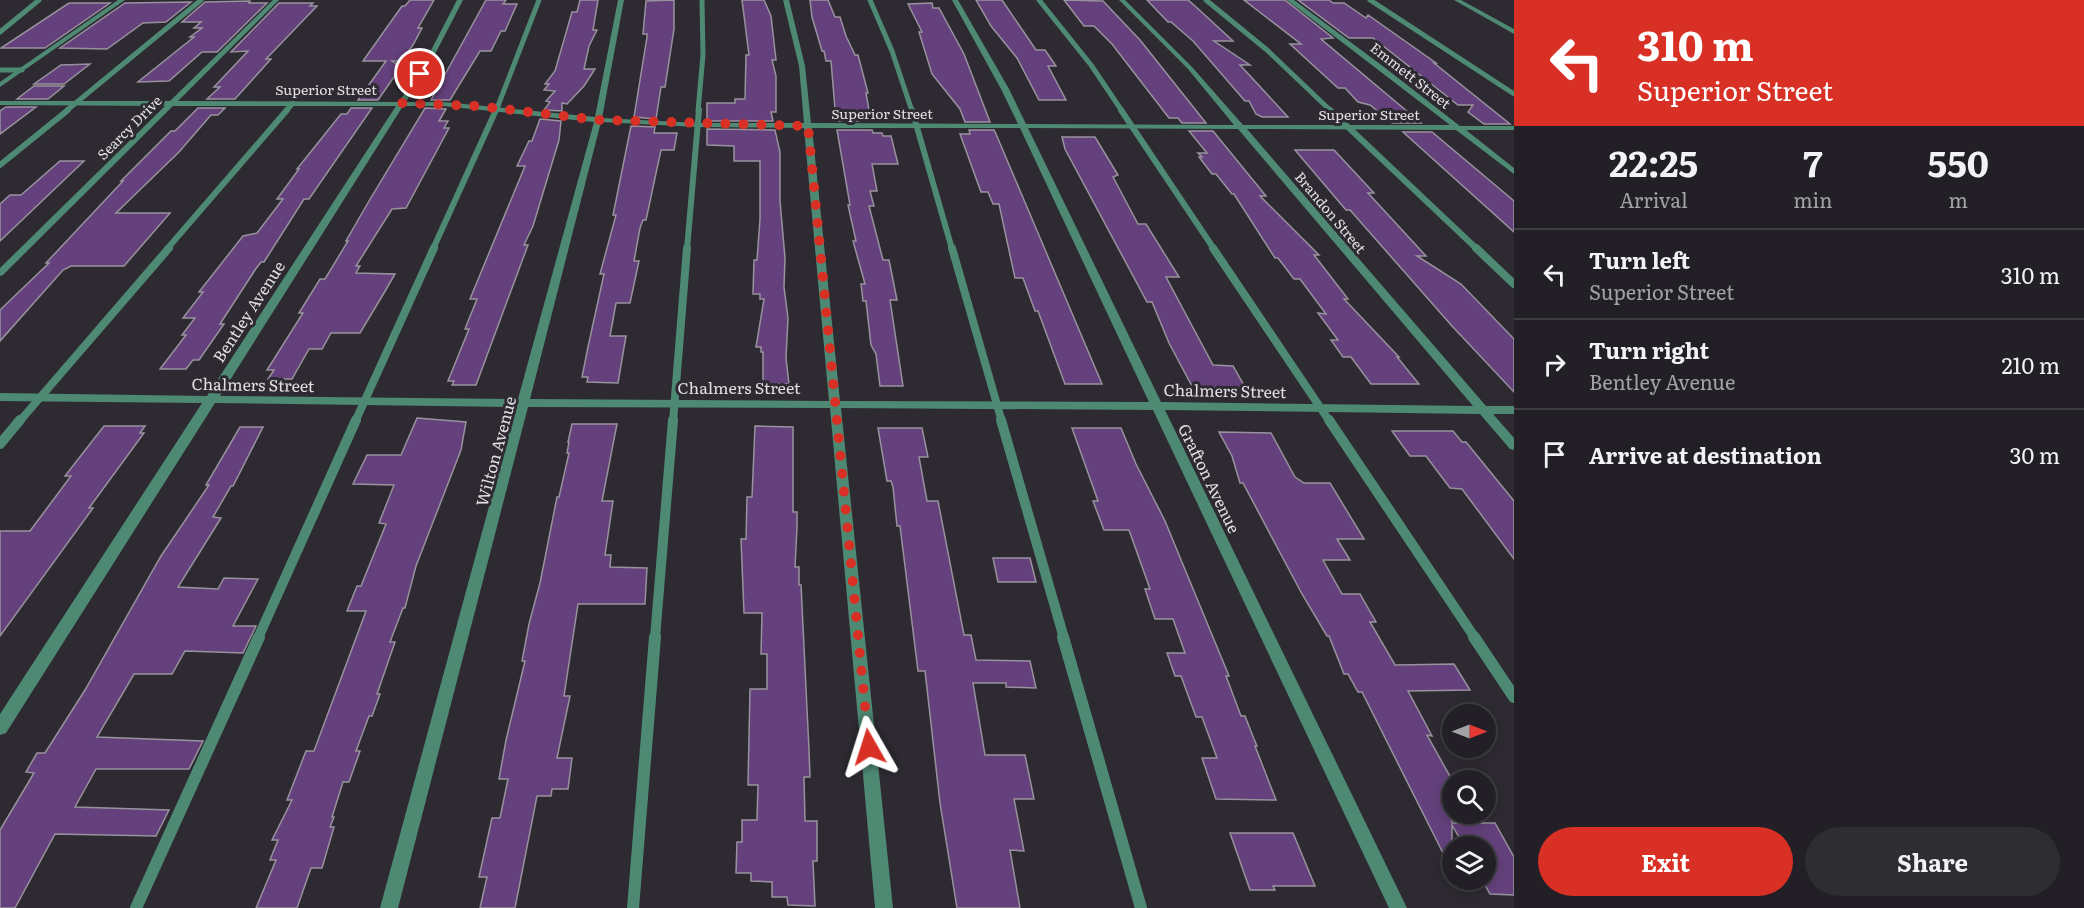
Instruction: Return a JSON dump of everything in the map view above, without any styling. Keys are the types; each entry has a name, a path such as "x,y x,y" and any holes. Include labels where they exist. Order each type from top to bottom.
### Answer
{"street":[{"path":"0,86 122,0"},
{"name":"Searcy Drive","path":"0,273 276,0"},
{"name":"Bentley Avenue","path":"0,728 429,60 460,0"},
{"name":"Wilton Avenue","path":"389,908 525,403 598,120 621,0"},
{"path":"786,0 802,66 884,908"},
{"name":"Grafton Avenue","path":"955,0 1000,80 1398,908"},
{"name":"Brandon Street","path":"1122,0 1177,55 1241,127 1514,446"},
{"name":"Emmett Street","path":"1290,0 1514,172"},
{"path":"1457,0 1514,32"},
{"name":"Superior Street","path":"0,103 401,103 496,108 598,120 698,125 1514,128"},
{"name":"Chalmers Street","path":"0,397 1514,410"}],"lane":[{"path":"0,32 39,0"},
{"path":"0,165 201,0"},
{"path":"136,908 366,401 496,108 539,0"},
{"path":"633,908 673,404 698,125 703,55 702,0"},
{"path":"870,0 892,51 917,126 1142,908"},
{"path":"1039,0 1091,65 1514,697"},
{"path":"1206,0 1267,50 1514,284"},
{"path":"1370,0 1514,94"},
{"path":"0,70 22,70"},
{"path":"0,444 293,103"}],"building":[{"path":"410,0 434,0 418,28 422,28 413,45 401,61 392,61 401,67 378,100 358,100 386,61 363,61 402,6"},
{"path":"486,0 506,0 503,4 517,4 505,31 501,31 491,51 480,51 450,100 431,100"},
{"path":"580,0 598,0 593,30 597,30 589,46 584,69 595,69 584,86 567,104 562,103 562,111 544,110 550,102 546,101 555,91 544,90 549,84 545,84 555,71 572,12 577,12"},
{"path":"674,0 674,29 665,87 661,87 656,119 634,117 647,37 647,34 643,34 646,1"},
{"path":"742,0 764,0 771,16 776,60 772,60 776,76 776,112 771,112 773,121 707,121 707,103 735,103 735,99 745,99 746,55 749,55"},
{"path":"810,0 828,0 835,17 840,17 855,55 858,55 868,93 866,93 871,121 836,121 831,61 826,61 824,51 822,51 812,17"},
{"path":"976,0 1002,0 1036,50 1045,50 1056,66 1048,66 1066,100 1039,100 1017,58 991,26"},
{"path":"1064,0 1103,1 1140,40 1206,123 1182,123 1178,118 1169,118 1112,44 1094,26 1084,26"},
{"path":"1147,0 1188,0 1233,41 1214,41 1250,65 1240,65 1288,117 1262,117 1256,114 1249,101 1245,101 1193,41 1171,22 1168,22"},
{"path":"1244,0 1285,0 1333,38 1321,39 1421,123 1392,123 1370,105 1358,102 1345,88 1338,88 1290,44 1301,44"},
{"path":"1298,0 1329,0 1333,3 1344,3 1366,18 1368,15 1436,63 1434,63 1510,124 1484,124 1468,112 1473,105 1458,105 1373,38 1349,38"},
{"path":"250,1 249,3 267,3 217,52 202,52 169,81 138,82 202,28 194,28 201,22 182,22 205,2"},
{"path":"191,2 166,22 143,23 107,49 60,48 125,3"},
{"path":"69,3 110,3 45,48 1,48"},
{"path":"279,3 313,3 310,6 317,6 266,59 271,59 235,99 207,99 220,87 214,87 248,51 231,52"},
{"path":"932,3 933,8 939,8 964,54 990,122 965,122 960,109 932,74 919,32 922,32 908,4"},
{"path":"90,64 64,84 34,84 61,65"},
{"path":"34,86 64,86 48,99 17,99"},
{"path":"6,107 36,107 0,134 0,111"},
{"path":"198,108 225,108 218,115 211,115 179,152 116,213 170,213 124,266 71,266 63,270 0,341 0,310 49,263 46,263 123,181 121,181 171,131 175,131"},
{"path":"351,108 372,108 309,199 304,199 264,262 261,262 255,270 220,324 224,324 199,360 193,360 186,369 160,369 186,335 182,335 195,318 183,318 203,292 199,292 243,236 257,233 283,199 277,199 299,169 297,169 341,114 347,114"},
{"path":"425,108 446,109 439,121 448,121 444,128 449,128 406,208 392,209 356,266 360,266 356,273 395,274 384,293 360,333 331,333 322,349 309,349 292,379 268,379 274,370 267,370 303,313 299,313 320,279 325,279"},
{"path":"540,119 561,121 559,140 533,226 524,245 528,245 476,385 452,385 454,381 448,381 469,329 465,329 477,299 470,299 525,166 517,166 529,141 532,141"},
{"path":"631,126 655,127 654,133 677,133 674,150 661,150 646,220 643,220 640,228 634,261 639,261 630,303 616,303 610,336 626,336 618,383 587,382 588,377 582,377 604,274 600,274 616,215 613,215"},
{"path":"707,129 775,130 780,152 780,201 785,258 784,287 788,318 786,358 789,384 763,384 763,352 761,352 761,347 756,347 764,299 760,299 760,294 753,294 754,260 757,260 760,219 760,161 734,161 734,146 707,145"},
{"path":"837,130 872,130 873,133 891,136 898,164 872,164 877,191 870,191 874,206 869,206 883,260 889,260 897,300 890,300 903,386 880,386 876,354 871,345 866,301 863,301 861,284 865,284 853,241 856,241 848,205 850,205"},
{"path":"969,130 994,130 1102,384 1065,384 1023,278 1015,278 999,204 993,204 988,192 981,192 960,134 970,134"},
{"path":"1189,131 1213,131 1266,196 1260,196 1319,255 1314,255 1348,299 1344,299 1399,357 1397,357 1419,384 1371,384 1351,357 1343,357 1331,340 1338,340 1318,313 1326,314 1300,279 1294,279 1278,258 1275,258 1234,194 1216,174 1212,174 1199,157 1202,157 1198,153 1207,153"},
{"path":"1403,132 1432,132 1514,201 1514,232"},
{"path":"1062,137 1095,137 1118,175 1113,177 1138,224 1146,224 1179,277 1166,277 1213,365 1233,366 1245,387 1193,388 1169,343 1152,302 1147,302 1065,149"},
{"path":"1295,150 1334,150 1374,193 1368,193 1426,256 1417,256 1461,284 1514,339 1514,392 1452,326 1350,210 1346,210"},
{"path":"60,161 84,161 0,241 0,204 10,195 21,195"},
{"path":"417,418 466,422 461,450 416,566 405,608 403,608 390,642 395,642 377,694 380,694 356,751 360,751 349,782 343,782 332,817 334,817 330,827 334,827 322,868 311,868 297,908 256,908 276,860 270,860 278,840 272,840 292,800 287,800 306,751 314,751 366,611 347,611 357,586 361,586 386,524 379,523 394,485 353,484 367,455 401,455"},
{"path":"572,424 617,424 602,501 613,501 605,555 611,555 610,567 647,568 645,604 578,604 564,696 570,696 557,758 572,758 568,789 552,789 551,796 537,796 515,908 480,908 487,877 479,877 492,818 500,818 508,779 499,779 506,740 525,661 522,661 529,624 569,453 567,453 568,442"},
{"path":"104,426 145,426 140,433 144,433 89,508 93,508 0,636 0,531 30,531 71,476 65,476"},
{"path":"755,426 793,427 793,512 797,512 795,567 799,567 799,585 801,585 810,777 804,777 805,821 817,821 817,861 813,861 815,906 788,905 787,897 772,897 772,882 751,881 751,873 736,873 737,842 742,842 742,820 757,820 758,785 748,785 750,689 767,689 767,654 761,654 762,613 744,613 741,539 746,539 747,497 752,497"},
{"path":"240,427 263,427 233,486 213,517 221,518 178,587 218,589 224,578 258,579 233,626 256,626 243,653 185,651 172,674 134,674 97,737 203,741 189,769 96,769 75,807 169,810 156,836 55,834 15,908 0,908 0,830 34,773 26,772 37,753 45,753 85,690 161,556 209,485 206,485"},
{"path":"878,428 922,428 928,457 919,457 927,501 938,501 964,635 971,635 976,660 1030,661 1036,688 1006,687 1006,683 973,683 985,755 1025,755 1034,799 1014,799 1024,851 1010,850 1020,908 957,908 940,803 925,671 918,671 900,526 897,526 893,487 891,481 887,481"},
{"path":"1072,428 1121,428 1136,464 1165,521 1229,676 1226,676 1241,716 1245,716 1257,746 1255,746 1276,800 1216,799 1202,758 1217,758 1202,717 1196,717 1181,676 1175,676 1167,653 1185,653 1173,619 1155,619 1145,589 1150,589 1129,530 1104,530 1093,501 1098,501"},
{"path":"1392,431 1453,431 1462,442 1466,442 1514,501 1514,559 1462,489 1450,488 1426,456 1410,456"},
{"path":"1219,432 1271,433 1295,477 1304,483 1330,483 1364,539 1337,539 1350,560 1323,560 1342,594 1360,594 1376,622 1370,622 1395,665 1454,664 1470,690 1408,691 1432,736 1427,735 1446,770 1442,770 1442,824 1496,824 1514,857 1514,895 1490,894 1488,890 1496,890 1496,836 1458,836 1452,825 1452,836 1442,836 1442,851 1362,692 1358,692 1348,674 1344,674 1329,636 1302,594 1243,483 1240,483 1232,456"},
{"path":"993,558 1030,558 1036,582 998,582"},
{"path":"1230,833 1293,833 1315,886 1273,886 1275,890 1250,890"}],"route":[{"path":"420,74 401,103 477,106 598,120 698,125 808,126 869,747"}]}
